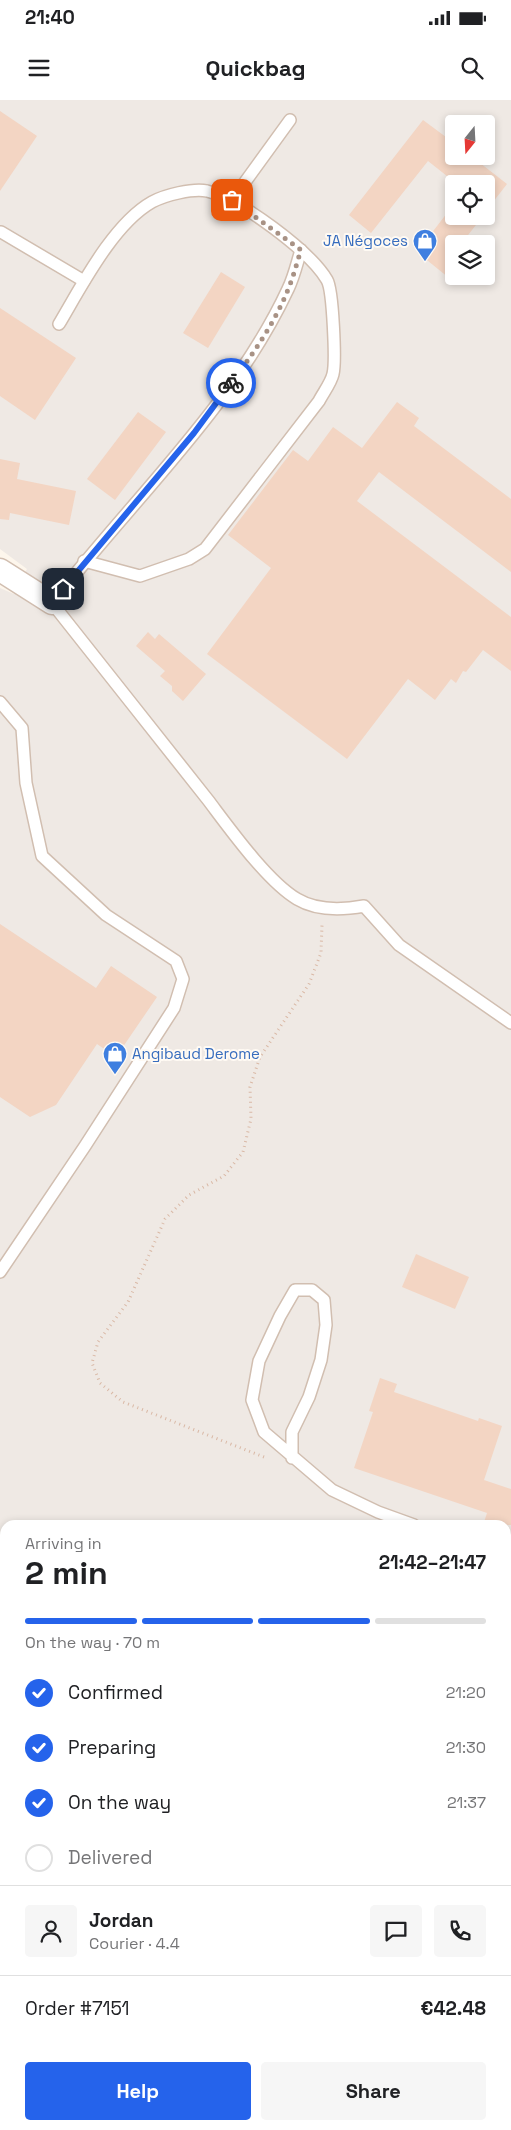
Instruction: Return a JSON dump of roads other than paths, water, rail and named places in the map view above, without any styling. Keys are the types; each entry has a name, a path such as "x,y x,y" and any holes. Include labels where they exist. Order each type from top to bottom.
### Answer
{"street":[{"path":"0,570 52,603"}],"lane":[{"path":"232,200 290,120"},
{"path":"59,324 99,256 136,212 154,201 180,193 206,191 232,200 301,250 328,281 333,310 333,375 319,401 205,549 189,559 140,576 84,561"},
{"path":"1,232 84,281"},
{"path":"301,250 289,288 250,358 194,433 84,561 52,603 236,836 275,882 297,899 322,907 341,910 364,906 399,945 511,1024"},
{"path":"0,702 22,728 26,784 42,856 106,914 176,961 183,979 174,1008 85,1146 0,1272"},
{"path":"292,1458 292,1432 309,1397 321,1360 326,1325 324,1300 312,1290 295,1290 280,1316 259,1361 252,1400 264,1432 292,1458 332,1490 378,1512 400,1520"}],"place":[{"name":"JA Négoces","path":"425,262"},
{"name":"Angibaud Derome","path":"115,1075"}]}
